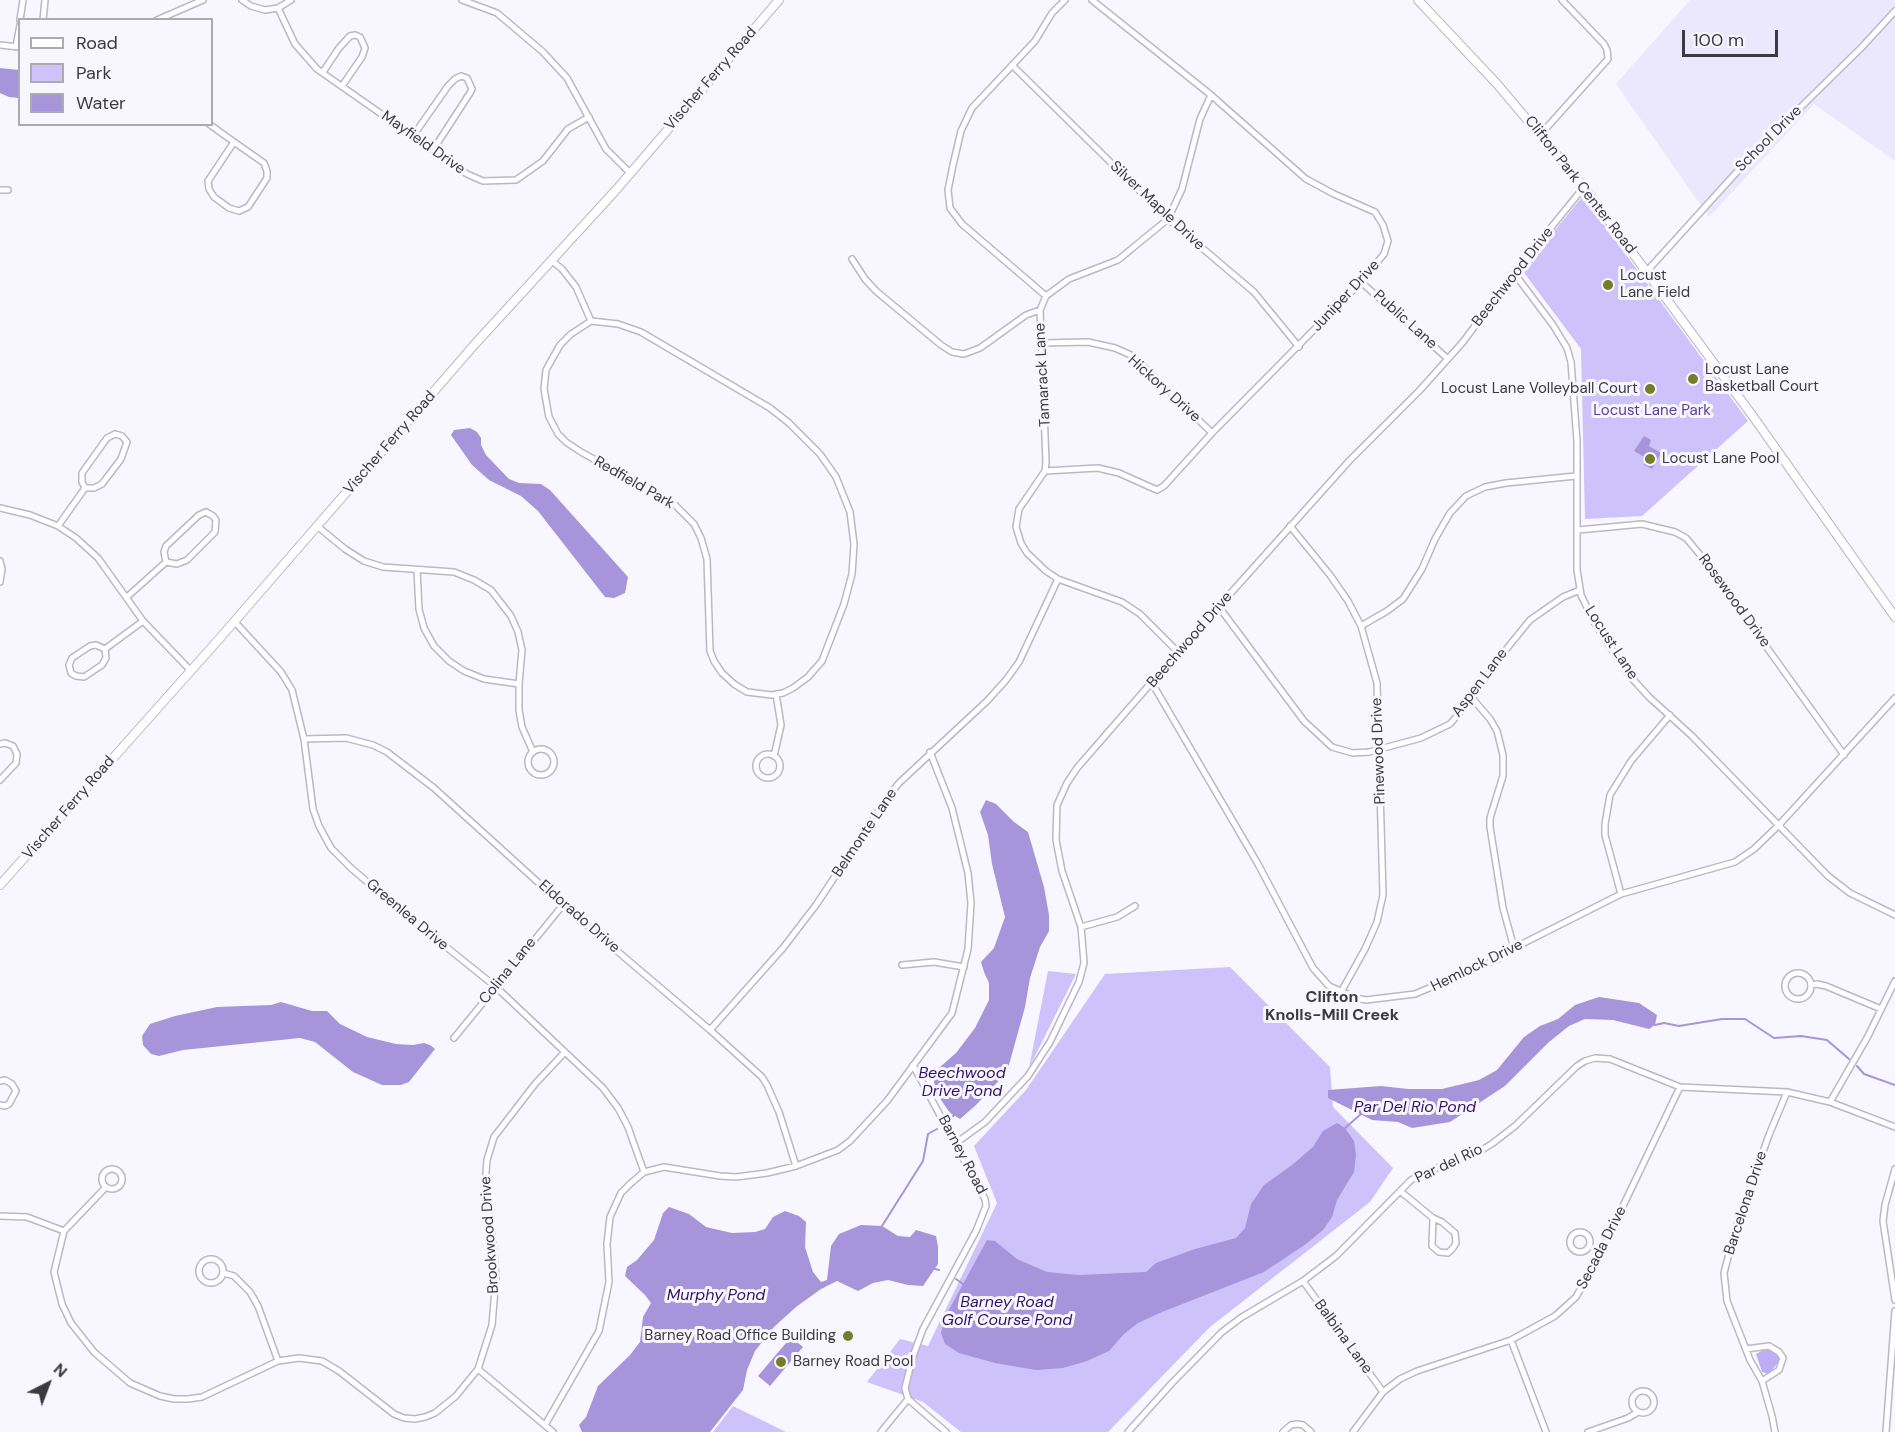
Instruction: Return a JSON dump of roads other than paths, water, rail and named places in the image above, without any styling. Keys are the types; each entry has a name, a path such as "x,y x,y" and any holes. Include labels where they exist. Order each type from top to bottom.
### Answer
{"street":[{"path":"20,18 23,0"},
{"path":"43,18 45,0"},
{"path":"162,18 203,0"},
{"path":"242,0 258,9 278,8 291,0"},
{"path":"462,0 497,13 543,52 567,78 606,149 630,173"},
{"name":"Vischer Ferry Road","path":"0,885 475,344 630,173 778,0"},
{"path":"1065,0 1053,13 1035,41 972,108 961,131 948,190 950,208 962,224 1046,296 1069,279 1118,260 1168,219 1182,189 1200,119 1211,95"},
{"name":"Juniper Drive","path":"1045,471 1098,468 1119,473 1157,490 1361,282 1384,254 1388,241 1383,225 1375,212 1334,195 1306,179 1211,95 1092,0"},
{"name":"Clifton Park Center Road","path":"1418,0 1497,84 1584,187 1647,271 1895,617"},
{"path":"1541,134 1608,59 1604,44 1562,0"},
{"name":"Mayfield Drive","path":"278,8 295,44 306,59 467,174 483,181 516,180 543,161 568,129 589,117"},
{"name":"School Drive","path":"1647,271 1754,153 1862,47 1895,11"},
{"path":"323,72 350,36 360,37 365,48 362,57 342,86"},
{"path":"0,45 18,47"},
{"name":"Silver Maple Drive","path":"1013,66 1168,219 1254,292 1299,347"},
{"path":"413,135 448,86 461,76 467,78 472,89 471,93 433,150"},
{"path":"212,126 234,142 264,164 267,171 267,178 248,207 239,211 229,208 214,197 209,189 208,181 234,142"},
{"name":"Beechwood Drive","path":"956,1143 985,1122 1016,1090 1050,1042 1079,982 1084,963 1081,927 1062,872 1056,840 1058,805 1067,783 1077,768 1290,526 1463,342 1514,273 1584,187"},
{"path":"0,190 8,190"},
{"path":"852,259 876,291 952,352 964,354 980,348 1026,315 1040,310"},
{"path":"552,261 562,269 576,287 591,321 618,324 641,332 770,408 809,442 836,477 850,512 854,544 852,574 844,604 822,661 808,677 793,688 776,694 781,725 774,756 780,765 778,772 768,778 761,776 756,767 758,760 767,754 774,756"},
{"name":"Locust Lane","path":"1514,273 1553,325 1567,348 1571,362 1576,429 1577,570 1580,590 1594,622 1628,674 1838,885 1895,915"},
{"name":"Public Lane","path":"1361,282 1448,359"},
{"name":"Tamarack Lane","path":"1045,471 1043,343 1040,310 1046,296"},
{"name":"Redfield Park","path":"591,321 571,334 560,345 546,370 543,389 549,417 558,434 566,442 673,503 689,519 701,538 707,559 708,638 714,662 734,684 747,692 776,694"},
{"name":"Hickory Drive","path":"1043,343 1089,342 1114,348 1133,356 1212,433"},
{"path":"115,434 122,436 127,442 121,459 102,484 94,488 85,488 82,473 92,456 106,438 115,434"},
{"path":"1045,471 1019,509 1016,527 1027,553 1058,579 1122,603 1140,614 1178,652"},
{"path":"1361,626 1388,611 1403,599 1422,569 1435,538 1450,513 1466,496 1485,487 1506,483 1576,476"},
{"path":"58,526 85,488"},
{"path":"0,516 1,508 30,515 58,526 76,538 98,558 143,621 190,671"},
{"path":"206,512 213,516 216,520 215,532 187,560 177,564 166,562 164,552 166,546 199,515 206,512"},
{"name":"Rosewood Drive","path":"1578,530 1642,524 1675,531 1686,538 1702,556 1844,755"},
{"path":"317,526 364,561 383,567 454,572 491,590 511,616 522,651 519,684 522,727 533,752"},
{"name":"Pinewood Drive","path":"1290,526 1348,601 1361,626 1377,683 1383,895 1377,922 1341,992"},
{"path":"0,561 2,569 0,582"},
{"path":"128,597 166,562"},
{"path":"417,570 418,609 424,628 434,646 449,661 464,671 484,679 519,684"},
{"name":"Belmonte Lane","path":"710,1030 783,948 816,905 899,783 987,700 1019,662 1058,579"},
{"name":"Aspen Lane","path":"1219,607 1304,721 1332,747 1353,753 1379,749 1438,731 1457,717 1530,620 1563,597 1580,590"},
{"path":"105,649 143,621"},
{"name":"Greenlea Drive","path":"234,621 281,672 292,690 304,739 313,809 331,848 404,913 496,987 603,1088 618,1108 628,1127 644,1172"},
{"path":"96,645 105,649 106,658 102,664 84,677 71,673 69,665 72,658 90,646 96,645"},
{"name":"Hemlock Drive","path":"1152,683 1257,864 1312,968 1329,986 1366,1000 1415,994 1498,959 1514,948 1621,894 1735,862 1754,849 1779,825 1895,698"},
{"path":"1472,698 1497,731 1503,755 1503,776 1490,827 1503,908 1514,948"},
{"path":"1621,894 1605,835 1610,795 1631,761 1670,716"},
{"name":"Eldorado Drive","path":"304,739 346,738 373,745 387,752 434,788 563,904 752,1067 767,1085 779,1112 796,1166"},
{"path":"0,744 13,746 17,754 16,763 0,780"},
{"path":"545,750 551,754 554,762 549,772 538,774 531,770 529,759 533,752 545,750"},
{"path":"545,1425 599,1331 609,1282 610,1217 621,1193 644,1172 664,1167 736,1177 796,1166 820,1158 850,1142 886,1101 952,1013 968,949 971,903 968,873 952,808 930,752"},
{"name":"Colina Lane","path":"454,1038 563,904"},
{"path":"1081,927 1117,917 1135,906"},
{"path":"902,965 934,962 964,967"},
{"path":"1796,974 1804,975 1811,985 1809,992 1800,999 1793,998 1786,989 1787,981 1796,974"},
{"path":"1830,1102 1868,1038 1895,981"},
{"path":"1811,985 1826,986 1881,1010"},
{"name":"Brookwood Drive","path":"478,1369 495,1310 496,1277 485,1185 488,1154 494,1137 504,1123 564,1053"},
{"name":"Par del Rio","path":"1128,1432 1222,1332 1242,1317 1303,1281 1346,1248 1400,1191 1418,1176 1482,1150 1493,1143 1515,1126 1585,1061 1595,1058 1610,1059 1680,1087 1787,1092 1830,1102 1895,1127"},
{"name":"Barney Road","path":"908,1399 905,1388 908,1374 923,1329 976,1231 986,1206 985,1198 913,1065"},
{"path":"0,1081 5,1080 12,1084 16,1091 9,1104 0,1105"},
{"name":"Secada Drive","path":"1353,1432 1383,1392 1400,1379 1417,1371 1511,1340 1567,1307 1585,1285 1680,1087"},
{"name":"Barcelona Drive","path":"1775,1432 1773,1416 1762,1381 1746,1349 1727,1301 1724,1273 1735,1230 1787,1092"},
{"path":"1895,1169 1883,1221 1895,1300"},
{"path":"106,1187 64,1231 54,1272 62,1304 71,1323 94,1352 130,1383 160,1396 174,1399 202,1397 278,1361 299,1358 322,1361 339,1371 394,1414 415,1419 435,1413 456,1396 478,1369 553,1432"},
{"path":"1400,1191 1455,1233 1456,1243 1448,1253 1439,1252 1432,1246 1433,1218"},
{"path":"0,1216 27,1217 64,1231"},
{"path":"1588,1248 1600,1254"},
{"path":"213,1258 222,1265 223,1273 217,1281 210,1283 201,1277 199,1269 205,1260 213,1258"},
{"path":"223,1273 234,1276 250,1292 258,1306 278,1361"},
{"name":"Balbina Lane","path":"1303,1281 1383,1392"},
{"path":"1887,1432 1895,1311"},
{"path":"1511,1340 1546,1432"},
{"path":"1746,1349 1769,1346 1779,1352 1783,1358 1779,1370 1762,1381"},
{"path":"1588,1432 1628,1418 1638,1412 1645,1413 1651,1410 1654,1403 1650,1394 1639,1392 1633,1398 1633,1406 1638,1412"},
{"path":"881,1432 908,1399 946,1432"},
{"path":"1283,1432 1291,1425 1297,1424 1303,1425 1311,1432"}],"water":[{"path":"0,68 18,70 18,98 0,93"},
{"path":"470,428 481,438 481,445 486,455 509,479 519,483 541,484 550,490 628,577 625,593 614,598 605,597 538,511 521,496 489,480 472,465 451,435 454,430"},
{"path":"1644,436 1651,440 1649,446 1661,453 1652,469 1644,465 1646,458 1634,451"},
{"name":"Beechwood Drive Pond","path":"986,800 996,804 1028,832 1044,887 1049,915 1049,931 1040,947 1030,978 1025,1007 1007,1072 960,1119 950,1113 937,1094 932,1074 956,1053 975,1028 989,1000 989,983 981,962 994,948 1005,917 992,864 988,835 980,812"},
{"name":"Par Del Rio Pond","path":"1599,997 1639,1003 1657,1015 1655,1025 1649,1029 1613,1020 1585,1019 1569,1026 1549,1042 1505,1086 1450,1122 1412,1128 1398,1122 1372,1120 1328,1098 1328,1090 1381,1086 1442,1089 1479,1080 1497,1070 1524,1037 1540,1026 1558,1019 1575,1005"},
{"path":"281,1002 312,1011 327,1011 340,1024 367,1037 396,1044 424,1043 435,1049 409,1082 401,1085 382,1085 353,1072 315,1042 300,1038 183,1050 159,1056 151,1054 143,1045 142,1036 150,1024 175,1016 217,1007 271,1005"},
{"name":"Barney Road Golf Course Pond","path":"1337,1123 1345,1128 1354,1141 1356,1155 1354,1172 1337,1200 1332,1217 1323,1230 1306,1244 1264,1272 1138,1323 1124,1334 1109,1351 1063,1368 1036,1370 995,1363 959,1353 945,1344 941,1333 945,1317 987,1240 995,1241 1017,1259 1047,1272 1079,1275 1146,1272 1156,1263 1236,1238 1245,1228 1251,1204 1264,1185 1313,1147 1323,1131"},
{"name":"Murphy Pond","path":"669,1207 689,1214 706,1227 732,1233 765,1229 773,1217 785,1211 799,1216 806,1222 805,1247 813,1272 821,1282 827,1280 831,1246 839,1234 861,1225 882,1226 898,1236 910,1237 916,1230 936,1236 938,1264 923,1286 888,1280 873,1283 858,1291 837,1281 821,1289 796,1307 774,1327 755,1351 747,1370 743,1390 710,1432 582,1432 579,1425 586,1417 598,1386 640,1342 643,1317 651,1303 625,1276 627,1267 637,1260 654,1240 663,1213"},
{"name":"Barney Road Pool","path":"791,1337 803,1347 770,1386 758,1376"}],"waterway":[{"path":"1655,1025 1664,1023 1679,1026 1722,1019 1745,1019 1774,1038 1801,1036 1827,1040 1849,1059"},
{"path":"1857,1066 1864,1074 1895,1085"},
{"path":"1345,1128 1361,1114"},
{"path":"949,1121 954,1115"},
{"path":"882,1226 923,1161 928,1134 937,1129"},
{"path":"935,1269 939,1270"},
{"path":"956,1279 963,1284"}],"place":[{"name":"Locust Lane Field","path":"1608,285"},
{"name":"Locust Lane Basketball Court","path":"1693,379"},
{"name":"Locust Lane Volleyball Court","path":"1650,389"},
{"name":"Locust Lane Pool","path":"1650,459"},
{"name":"Barney Road Office Building","path":"848,1336"},
{"name":"Barney Road Pool","path":"781,1362"}],"district":[{"name":"Clifton Knolls-Mill Creek","path":"1332,1007"}],"park label":[{"name":"Locust Lane Park","path":"1652,411"}]}
